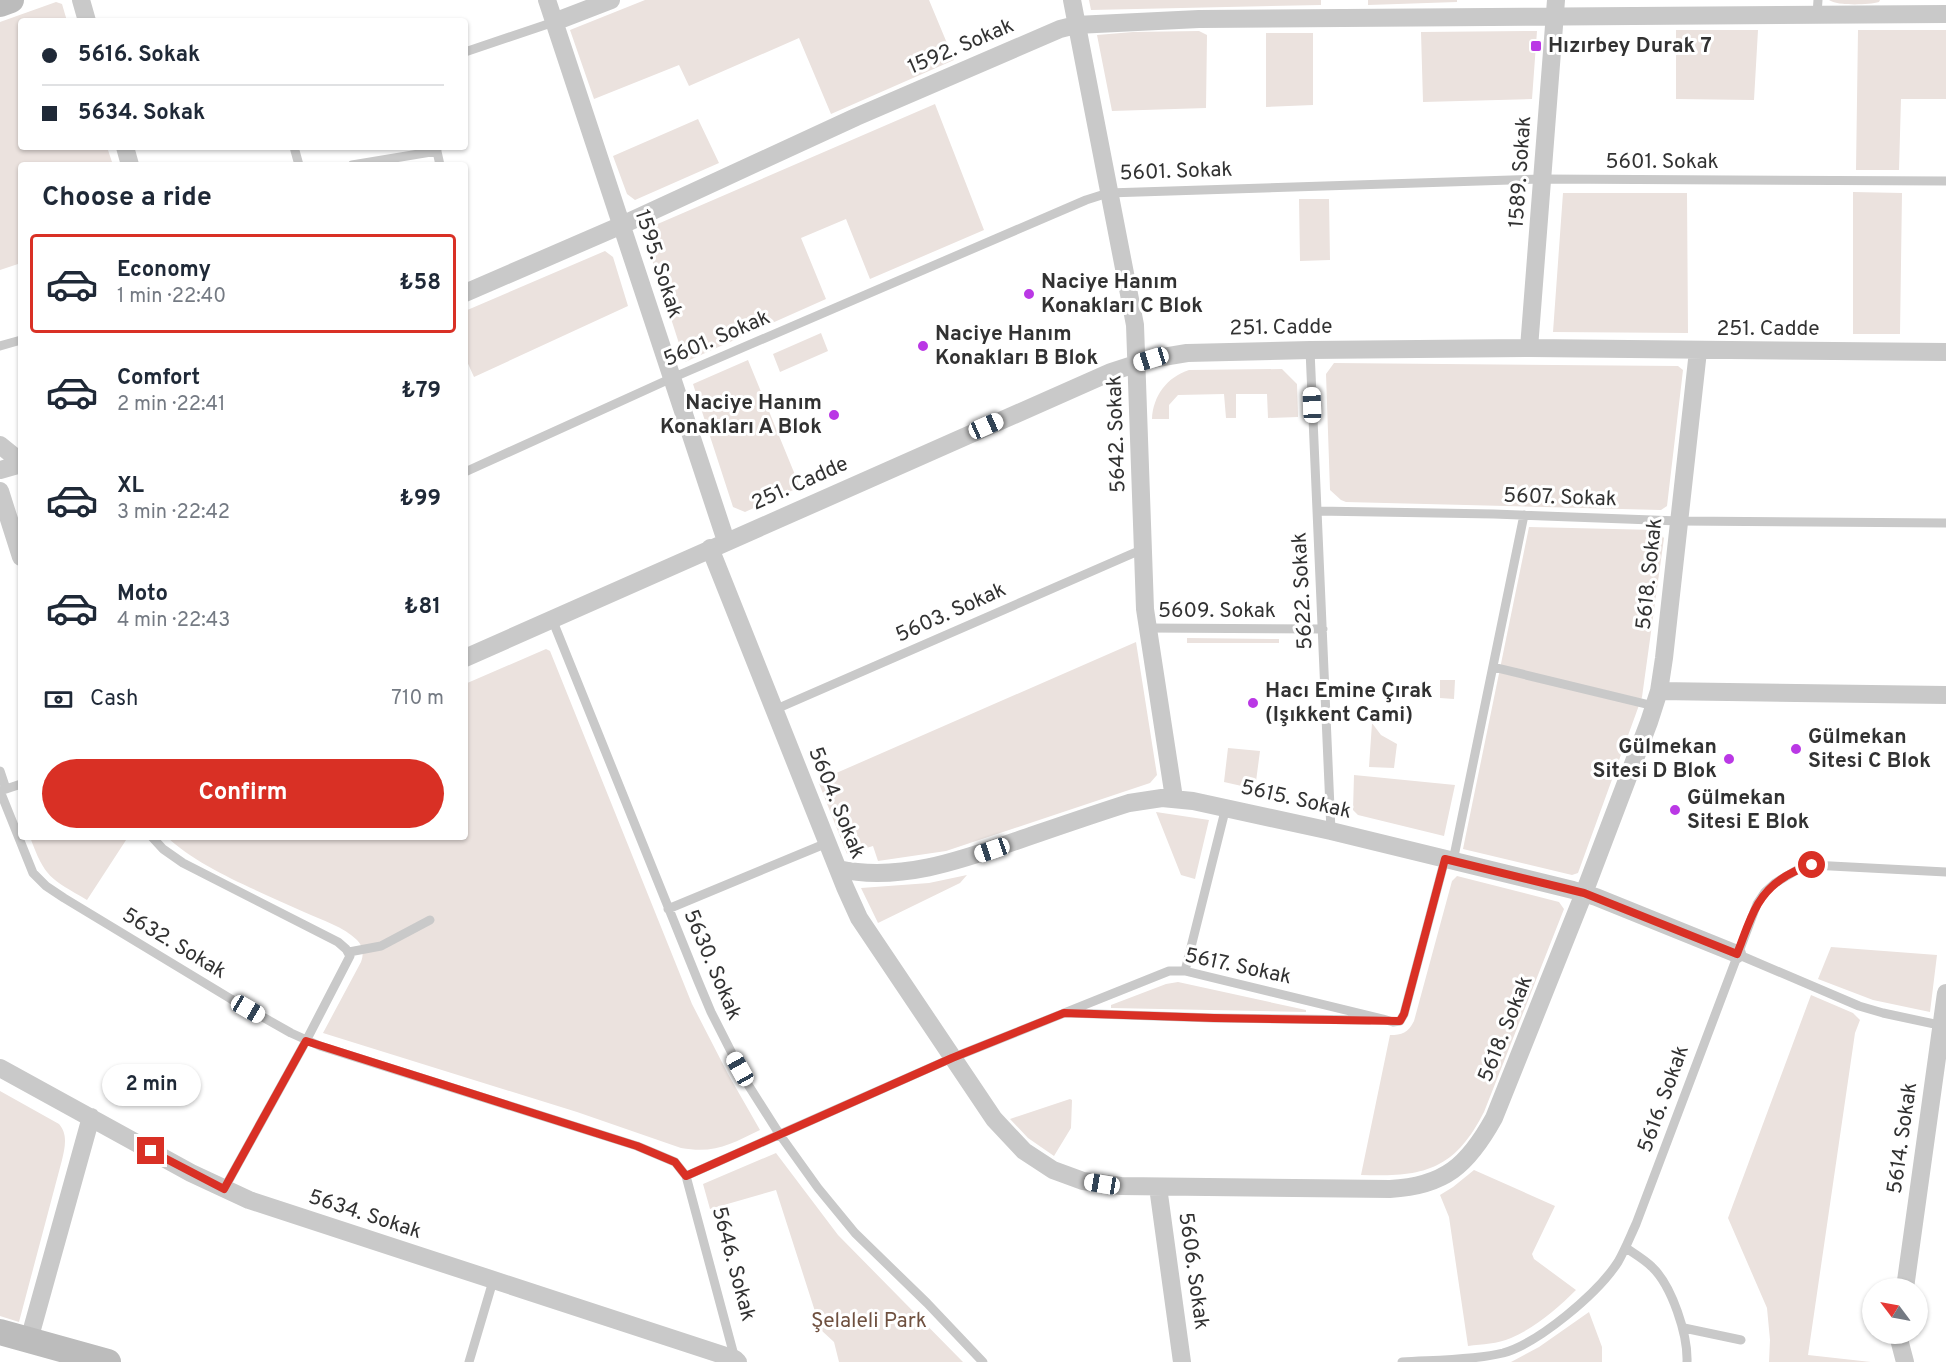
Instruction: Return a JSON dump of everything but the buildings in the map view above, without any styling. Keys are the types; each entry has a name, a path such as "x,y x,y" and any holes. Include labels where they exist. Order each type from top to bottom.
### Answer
{"street":[{"path":"0,4 11,0"},
{"path":"81,0 86,18"},
{"name":"1595. Sokak","path":"547,0 672,378 718,545"},
{"path":"554,22 611,0"},
{"name":"5642. Sokak","path":"1072,0 1135,325 1147,628 1174,798"},
{"name":"1592. Sokak","path":"468,292 622,225 856,117 1060,29 1076,25 1556,8 1892,7 1946,14"},
{"name":"1589. Sokak","path":"1529,348 1556,8"},
{"name":"251. Cadde","path":"468,657 1080,385 1137,363 1169,355 1310,350 1529,348 1946,352"},
{"name":"5618. Sokak","path":"952,1058 994,1119 1024,1151 1053,1170 1083,1181 1121,1186 1397,1189 1430,1183 1454,1171 1474,1150 1497,1112 1584,893 1657,698 1698,351"},
{"path":"0,445 18,460"},
{"path":"0,470 18,464"},
{"path":"0,491 18,548"},
{"name":"5604. Sokak","path":"718,545 774,710 853,905 867,932 952,1058"},
{"path":"1657,698 1946,695"},
{"name":"5615. Sokak","path":"838,869 854,872 882,872 934,867 975,856 1129,802 1174,798 1226,807 1331,831 1584,893 1737,954"},
{"name":"5614. Sokak","path":"1906,1278 1944,1025 1946,993"},
{"name":"5634. Sokak","path":"0,1068 224,1189 278,1210 737,1361"},
{"path":"29,1340 91,1117"},
{"name":"5606. Sokak","path":"1158,1186 1182,1362"},
{"path":"0,1332 108,1362"},
{"path":"1902,1344 1905,1362"}],"lane":[{"path":"468,51 554,22"},
{"path":"368,162 431,150"},
{"name":"5601. Sokak","path":"468,471 672,378 1108,193 1542,179 1946,181"},
{"path":"0,346 18,341"},
{"name":"5622. Sokak","path":"1310,350 1331,831"},
{"name":"5607. Sokak","path":"1317,511 1679,521 1946,524"},
{"path":"1064,1013 1400,1021 1449,860 1493,668 1524,515"},
{"name":"5603. Sokak","path":"774,710 1143,549"},
{"name":"5630. Sokak","path":"552,619 668,909 711,1012 732,1054 780,1136 855,1233 983,1362"},
{"name":"5609. Sokak","path":"1147,628 1323,629"},
{"path":"1493,668 1657,698"},
{"name":"5632. Sokak","path":"0,771 3,790 18,833"},
{"path":"3,790 18,785"},
{"path":"1185,971 1226,807"},
{"name":"5632. Sokak","path":"20,840 33,873 46,885 222,993 306,1041 637,1146 675,1162 686,1176"},
{"path":"155,840 183,863 343,945 350,956 224,1189"},
{"path":"668,909 827,843"},
{"name":"5616. Sokak","path":"1402,1362 1495,1354 1515,1348 1538,1335 1585,1300 1608,1276 1626,1248 1643,1206 1757,904 1774,883 1802,867 1818,865 1946,872"},
{"path":"348,952 381,946 430,920"},
{"path":"1737,954 1859,1006 1944,1025"},
{"name":"5617. Sokak","path":"686,1176 952,1058 1169,971 1185,971 1383,1020"},
{"name":"5646. Sokak","path":"686,1176 737,1361"},
{"path":"1626,1248 1658,1273 1684,1328 1686,1362"},
{"path":"469,1362 493,1281"},
{"path":"1684,1328 1741,1340"}],"green space":[{"path":"645,0 929,0 954,60 831,114 799,38 689,86 679,65 594,99 570,30"},
{"path":"1089,0 1321,0 1321,5 1091,10"},
{"path":"1368,0 1457,0 1457,2 1368,5"},
{"path":"1829,0 1880,0 1874,3 1853,4"},
{"path":"56,2 62,4 66,18 18,18 18,150 108,150 112,162 18,162 18,264 0,270 0,22"},
{"path":"1676,30 1758,30 1754,100 1676,99"},
{"path":"1858,30 1946,30 1946,99 1901,99 1899,170 1856,170"},
{"path":"1199,31 1207,35 1206,108 1112,111 1097,35"},
{"path":"1537,31 1532,99 1423,102 1421,32"},
{"path":"1266,33 1313,33 1313,105 1266,107"},
{"path":"935,104 984,230 870,279 846,219 801,238 826,299 685,362 645,238 646,229"},
{"path":"698,119 719,163 635,200 627,194 613,156"},
{"path":"1853,192 1902,193 1900,334 1853,334"},
{"path":"1563,193 1687,193 1688,333 1553,332"},
{"path":"1299,199 1329,199 1330,260 1300,261"},
{"path":"605,251 613,257 628,306 474,377 468,364 468,310"},
{"path":"821,333 828,351 780,372 773,354"},
{"path":"748,360 800,487 745,512 733,507 693,384"},
{"path":"1334,363 1678,366 1683,370 1667,506 1661,510 1346,502 1341,500 1330,490 1326,374"},
{"path":"1282,369 1297,384 1298,417 1268,418 1267,394 1236,394 1236,418 1226,418 1224,394 1178,395 1169,405 1169,419 1152,419 1158,395 1174,377 1181,373 1189,370"},
{"path":"1529,527 1656,530 1664,538 1642,697 1578,873 1572,875 1463,849"},
{"path":"1187,638 1279,639 1279,643 1187,643"},
{"path":"1136,642 1157,775 1150,783 946,851 878,861 873,846 847,854 818,781"},
{"path":"546,649 550,651 692,1004 760,1130 713,1149 681,1148 577,1112 323,1033 361,962 362,950 359,942 339,928 214,870 170,840 468,840 468,683"},
{"path":"1440,680 1455,680 1454,699 1440,698"},
{"path":"1372,723 1381,735 1397,744 1394,768 1369,767"},
{"path":"1228,748 1260,751 1255,789 1224,782"},
{"path":"1354,775 1455,785 1444,836 1358,815 1353,810"},
{"path":"1156,812 1209,820 1195,879 1181,875"},
{"path":"31,840 126,840 87,900 50,876 40,861"},
{"path":"967,875 960,883 878,923 861,888 929,883"},
{"path":"1457,876 1559,902 1564,909 1484,1112 1473,1132 1448,1158 1419,1172 1361,1175 1390,1035 1404,1032 1414,1021 1452,881"},
{"path":"1831,947 1937,955 1930,1012 1873,1000 1818,979"},
{"path":"1178,982 1306,1010 1306,1012 1111,1008 1111,1005 1166,984"},
{"path":"1811,995 1853,1013 1860,1020 1855,1033 1808,1355 1871,1362 1769,1362 1770,1340 1767,1308 1728,1218"},
{"path":"0,1091 59,1124 65,1136 62,1160 19,1322 0,1316"},
{"path":"1072,1100 1071,1128 1054,1156 1028,1138 1010,1119"},
{"name":"Şelaleli Park","path":"776,1153 838,1235 963,1362 839,1362 834,1342 821,1330 776,1190 710,1209 703,1184"},
{"path":"1474,1170 1555,1206 1532,1254 1534,1259 1576,1290 1546,1317 1520,1334 1500,1342 1468,1346 1449,1217 1440,1195"},
{"path":"1589,1312 1602,1347 1602,1362 1511,1362 1539,1347"}],"place":[{"name":"Hızırbey Durak 7","path":"1536,46"},
{"name":"Naciye Hanım Konakları C Blok","path":"1029,294"},
{"name":"Naciye Hanım Konakları B Blok","path":"923,346"},
{"name":"Naciye Hanım Konakları A Blok","path":"834,415"},
{"name":"Hacı Emine Çırak (Işıkkent Cami)","path":"1253,703"},
{"name":"Gülmekan Sitesi C Blok","path":"1796,749"},
{"name":"Gülmekan Sitesi D Blok","path":"1729,759"},
{"name":"Gülmekan Sitesi E Blok","path":"1675,810"}],"route":[{"path":"151,1151 224,1189 306,1041 637,1146 675,1162 686,1176 952,1058 1064,1013 1400,1021 1404,1014 1445,859 1584,893 1737,954 1757,904 1765,892 1774,883 1796,870 1812,865"}]}
